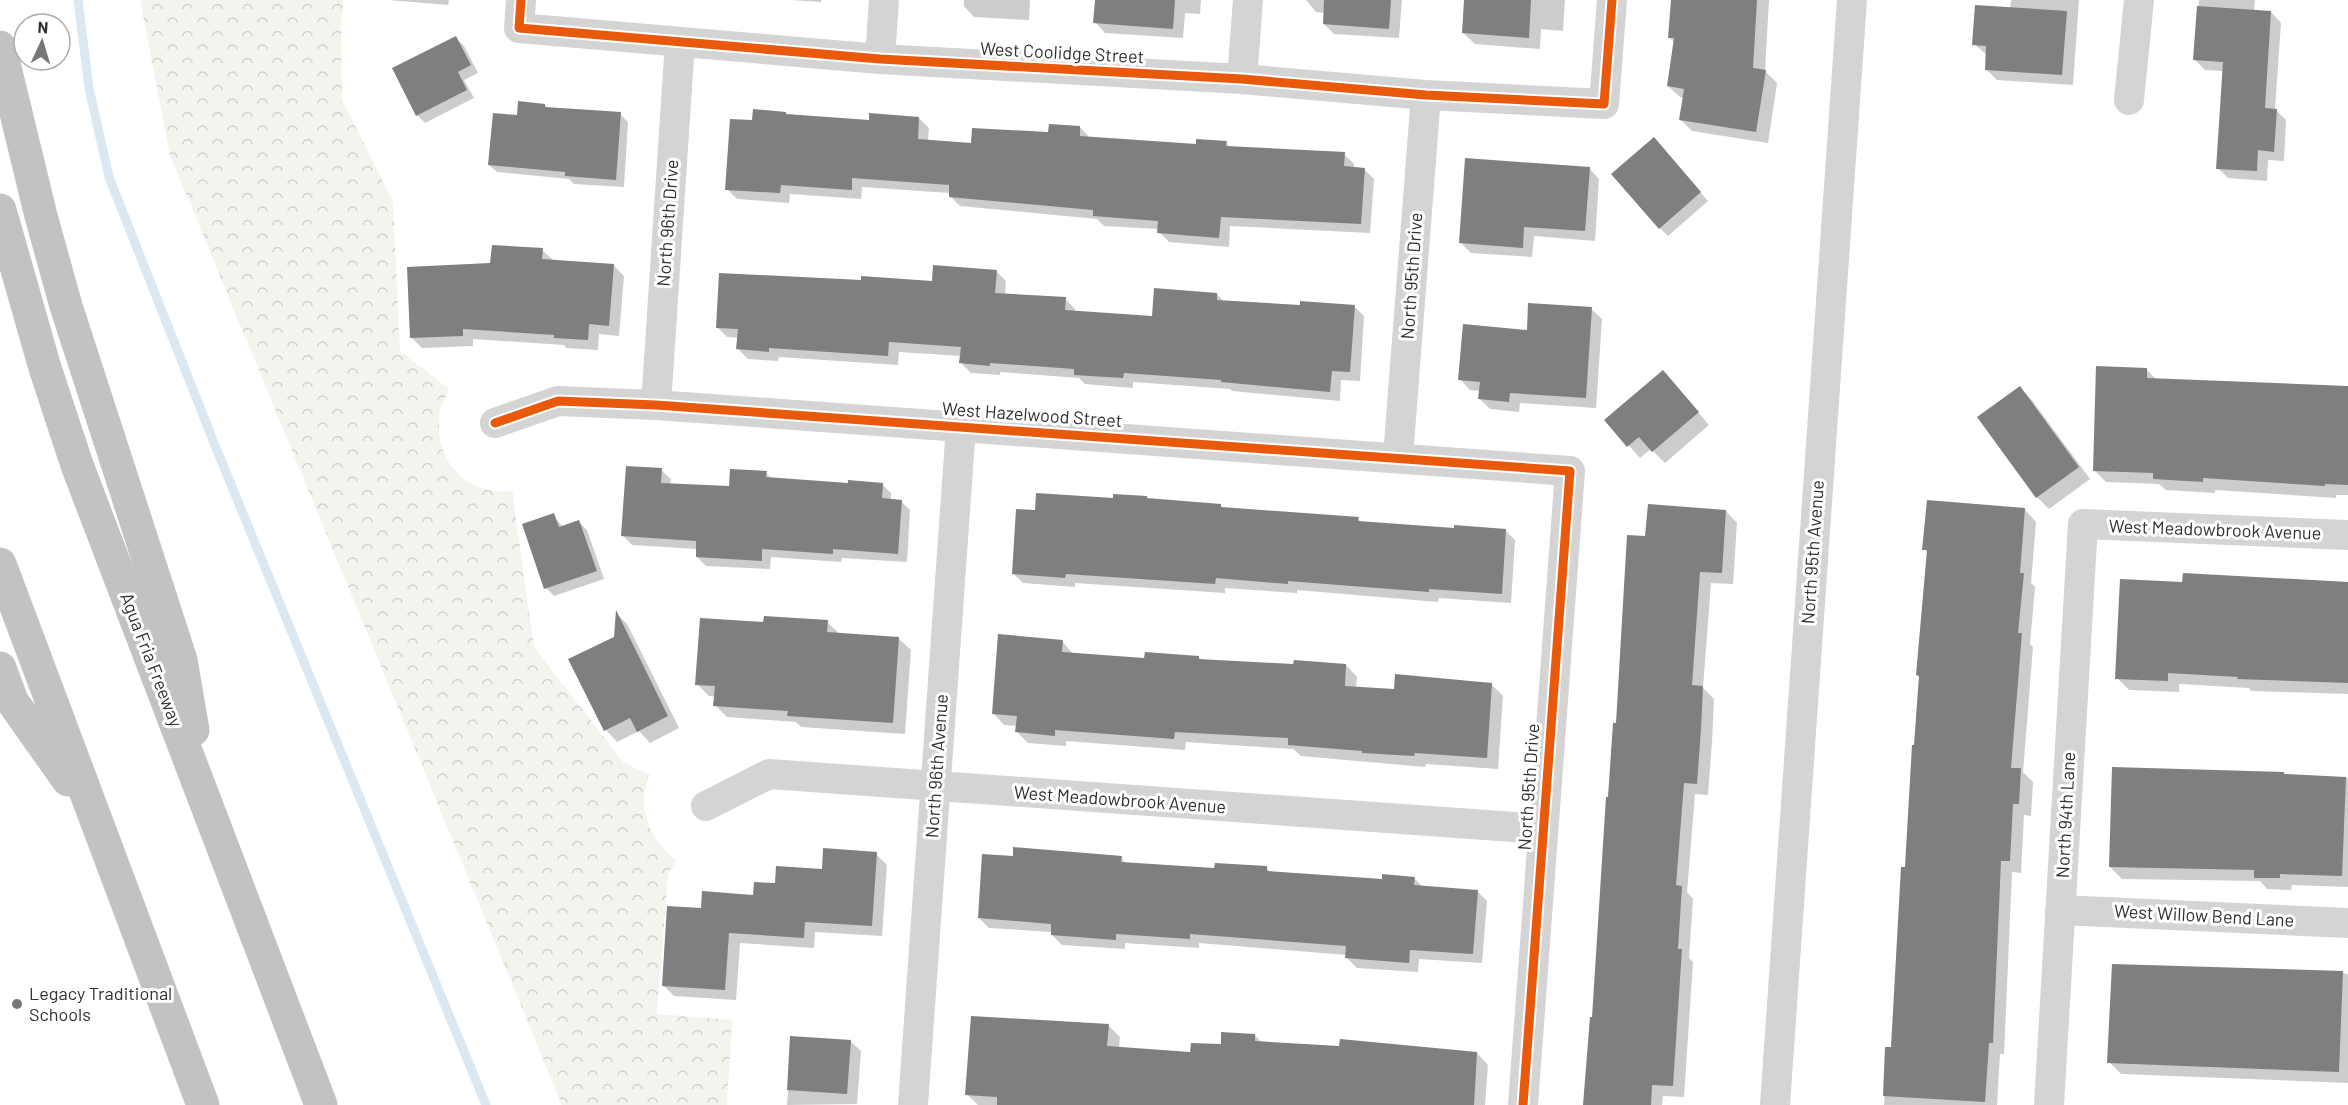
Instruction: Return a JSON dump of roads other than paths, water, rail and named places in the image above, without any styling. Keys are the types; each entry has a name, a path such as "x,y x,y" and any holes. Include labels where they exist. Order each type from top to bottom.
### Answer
{"highway":[{"path":"0,47 41,216 66,306 181,660 205,803"},
{"name":"Agua Fria Freeway","path":"0,210 45,368 77,465 321,1105"},
{"path":"0,564 203,1105"},
{"path":"0,668 12,701 94,816"}],"street":[{"path":"880,59 884,0"},
{"path":"1242,79 1248,0"},
{"name":"West Coolidge Street","path":"520,14 680,42 880,59 1242,79 1426,95 1604,104 1612,0"},
{"name":"North 95th Avenue","path":"1775,1105 1852,0"},
{"path":"2129,100 2139,0"},
{"name":"North 96th Drive","path":"656,405 680,42"},
{"name":"North 95th Drive","path":"1398,457 1426,95"},
{"name":"West Hazelwood Street","path":"495,423 558,401 656,405 1570,471"},
{"name":"North 96th Avenue","path":"913,1105 961,426"},
{"name":"North 95th Drive","path":"1522,1105 1570,471"},
{"name":"West Meadowbrook Avenue","path":"2083,524 2348,535"},
{"name":"North 94th Lane","path":"2049,1105 2083,524"},
{"name":"West Meadowbrook Avenue","path":"706,806 769,774 1542,829"},
{"name":"West Willow Bend Lane","path":"2060,910 2348,923"}],"waterway":[{"path":"78,0 89,88 109,177 216,448 486,1105"}],"place":[{"name":"Legacy Traditional Schools","path":"17,1004"}]}
